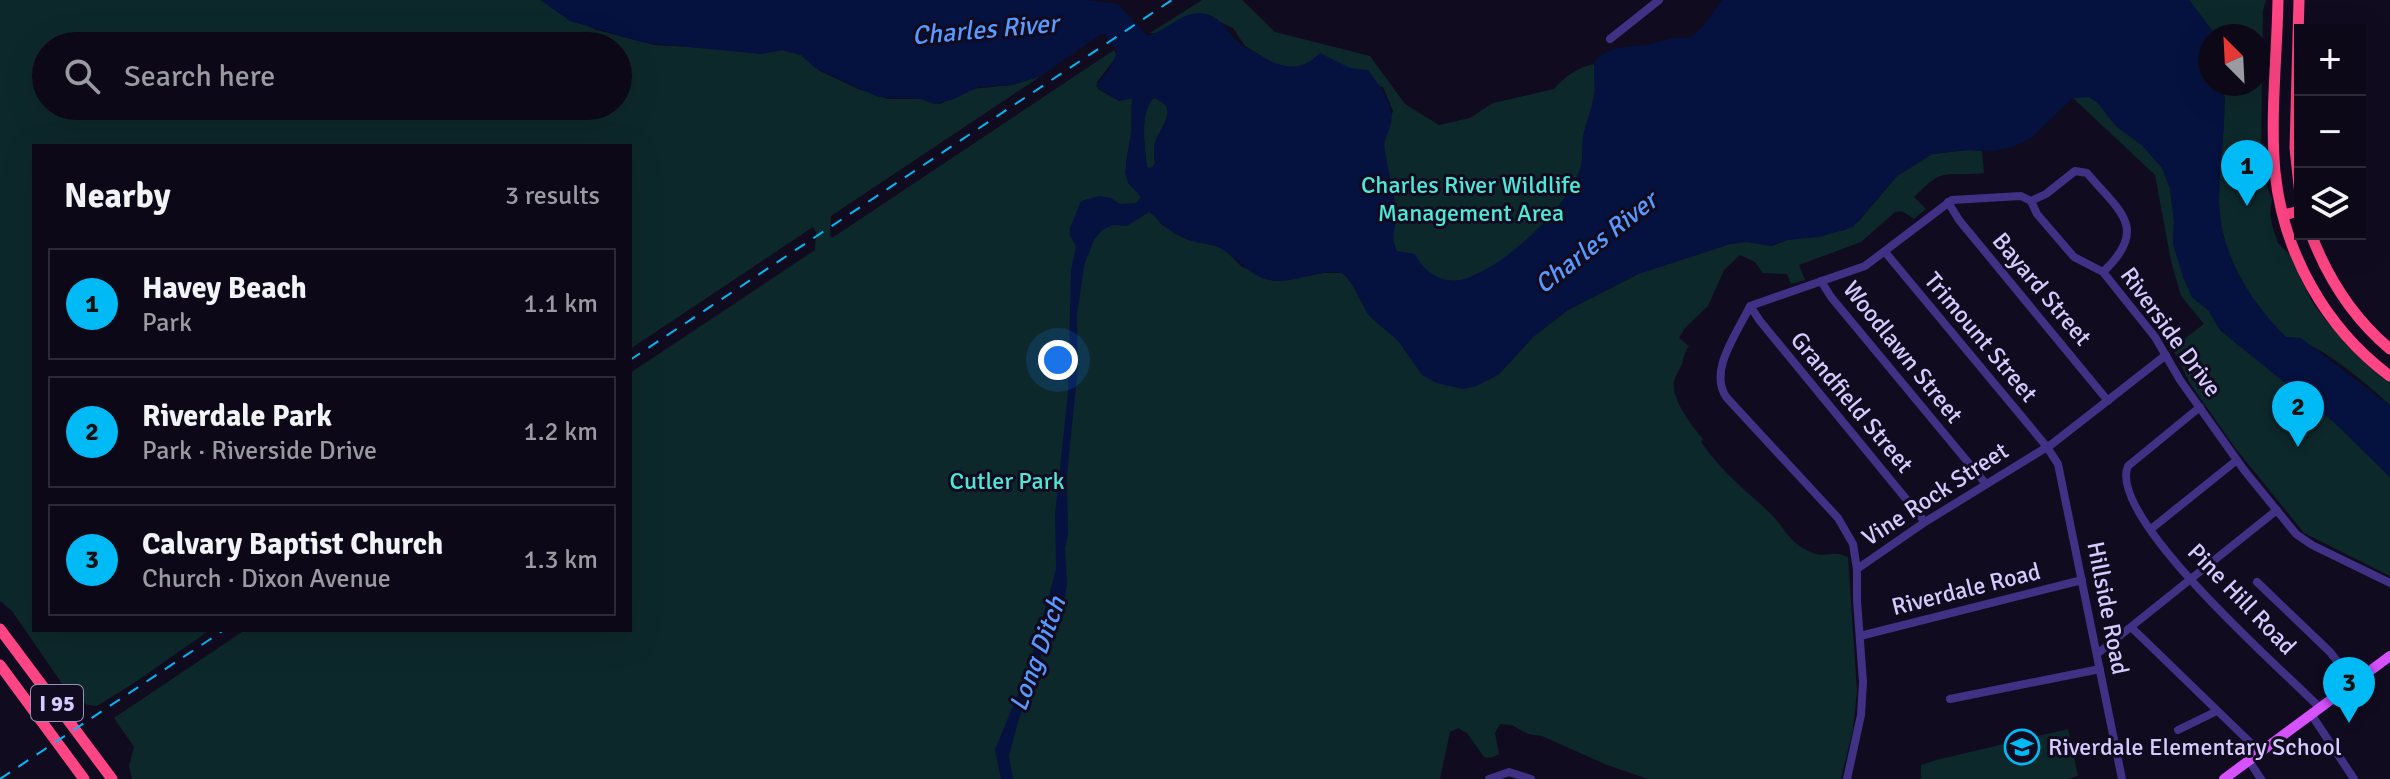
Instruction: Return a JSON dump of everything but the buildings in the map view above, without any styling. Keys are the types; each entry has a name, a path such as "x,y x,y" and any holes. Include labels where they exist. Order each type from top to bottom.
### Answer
{"highway":[{"path":"2278,0 2274,147 2283,215 2300,264 2325,308 2357,347 2390,376"},
{"path":"2297,168 2299,0"},
{"path":"2283,215 2294,212"},
{"path":"2314,240 2326,269 2346,301 2390,349"},
{"name":"I 95","path":"0,629 112,779"},
{"name":"I 95","path":"0,665 84,779"}],"main road":[{"path":"2224,779 2390,656"}],"street":[{"path":"1610,39 1659,0"},
{"path":"1857,569 1851,540 1841,521 1720,387 1724,361 1750,306 1862,267 1948,202 1963,198 2017,196 2031,201 2046,194 2075,171 2087,173 2123,216 2128,229 2123,251 2103,272"},
{"name":"Riverside Drive","path":"2031,201 2037,214 2074,257 2103,272 2166,355 2237,460 2305,541 2390,583"},
{"name":"Bayard Street","path":"1948,202 1956,216 2108,401"},
{"name":"Trimount Street","path":"1885,252 2047,447"},
{"name":"Woodlawn Street","path":"1821,281 1918,405 1986,484"},
{"name":"Grandfield Street","path":"1750,306 1925,522"},
{"name":"Vine Rock Street","path":"1847,779 1863,701 1857,569 1925,522 2047,447 2166,355"},
{"name":"Pine Hill Road","path":"2200,407 2126,468 2132,502 2191,580 2316,711 2354,779"},
{"name":"Hillside Road","path":"2047,447 2059,468 2122,779"},
{"path":"2151,529 2237,460"},
{"path":"2097,654 2277,510"},
{"name":"Riverdale Road","path":"1860,636 2082,580"},
{"path":"2257,582 2330,652 2354,683"},
{"path":"2132,628 2260,752"},
{"path":"1950,699 2100,669"},
{"path":"2178,730 2217,711"},
{"path":"2249,761 2261,779"},
{"path":"1489,779 1509,772 1531,779"}],"green space":[{"name":"Cutler Park","path":"0,0 541,0 560,14 605,32 32,32 32,120 632,120 632,39 654,45 761,54 782,50 801,55 820,71 856,88 888,99 921,99 940,104 971,89 1012,85 1041,76 831,216 832,238 1114,50 1117,56 1097,82 1098,89 1119,101 1132,98 1126,162 1137,192 1162,225 1188,240 1226,251 1242,267 1285,280 1342,273 1369,314 1385,330 1428,355 1489,380 1499,374 1534,336 1568,310 1638,274 1730,244 1747,242 1772,246 1787,240 1845,230 1859,221 1897,176 1932,154 1982,151 1984,173 1939,176 1914,197 1926,209 1914,219 1902,211 1895,212 1861,242 1799,265 1805,280 1791,284 1787,274 1763,273 1755,262 1740,255 1724,270 1708,306 1679,338 1689,346 1674,389 1683,412 1703,439 1701,442 1708,452 1798,545 1817,554 1848,557 1857,691 1853,729 1841,779 1648,779 1607,765 1542,736 1500,724 1495,733 1499,754 1490,758 1484,757 1467,733 1458,728 1450,732 1440,779 132,779 129,766 134,747 114,718 242,632 632,632 632,372 815,250 816,232 813,227 632,348 632,144 32,144 32,632 207,632 97,706 77,699 63,685 12,611 0,601"},
{"name":"Charles River Wildlife Management Area","path":"1202,0 1242,0 1275,32 1370,56 1405,104 1439,125 1470,118 1493,103 1554,89 1577,70 1594,64 1594,67 1634,48 1590,164 1517,265 1444,285 1397,252 1394,244 1376,182 1385,132 1393,111 1383,87 1297,71 1273,63 1245,46 1233,28 1203,14 1150,33"},
{"path":"2189,0 2266,0 2263,24 2207,24"},
{"path":"2078,96 2097,102 2116,126 2142,145 2162,168 2170,188 2173,244 2192,297 2209,311 2220,330 2335,423 2390,477 2390,576 2304,533 2236,449 2191,385 2172,348 2204,324 2181,296 2171,261 2155,175 2073,98"},
{"path":"2224,96 2262,96 2261,152 2265,181 2272,199 2270,214 2278,243 2290,255 2312,302 2327,322 2390,377 2390,405 2326,354 2286,337 2260,308 2239,276 2225,240 2219,202"},
{"path":"1154,98 1167,107 1168,113 1155,143 1155,164 1150,169 1147,167 1144,121"},
{"name":"Riverdale Elementary School","path":"2068,729 2078,776 2068,779 1921,779 1921,765"}],"water":[{"path":"541,0 1085,0 1118,4 1147,36 1186,16 1206,14 1217,19 1243,46 1275,63 1298,66 1320,53 1350,68 1368,70 1386,97 1391,112 1385,147 1395,206 1397,251 1415,254 1435,276 1456,280 1480,272 1514,250 1546,220 1571,188 1581,163 1597,59 1621,47 1690,37 1703,26 1722,0 2189,0 2207,24 2198,24 2198,96 2224,96 2219,202 2231,258 2260,308 2286,337 2301,338 2390,406 2390,477 2335,423 2226,335 2209,311 2192,297 2173,244 2170,188 2162,168 2142,145 2116,126 2097,102 2089,97 2073,98 2031,138 2013,147 1932,154 1897,176 1853,227 1820,237 1787,240 1772,246 1747,242 1730,244 1638,274 1568,310 1534,336 1499,374 1477,386 1463,389 1436,383 1422,375 1399,342 1368,314 1350,280 1342,273 1326,272 1284,281 1267,280 1220,248 1178,235 1149,212 1127,226 1113,225 1102,230 1094,240 1084,266 1077,316 1078,367 1067,475 1067,584 1064,606 1044,647 1018,722 1009,756 1013,779 1001,779 995,750 1028,669 1056,570 1055,514 1068,393 1071,270 1076,246 1070,236 1070,228 1081,201 1099,196 1111,198 1120,204 1136,203 1141,197 1128,183 1125,173 1132,98 1119,101 1096,86 1111,67 1117,52 1105,34 1101,34 1041,76 1012,85 979,87 935,104 921,99 878,97 815,68 801,55 782,50 761,54 646,43 632,39 632,32 608,32 570,21","holes":["1154,98 1167,107 1168,113 1155,143 1155,164 1150,169 1147,167 1144,141 1146,112"]}],"railway":[{"path":"632,359 1172,0"},
{"path":"0,779 221,632"}],"place":[{"name":"Havey Beach","path":"2247,206"},
{"name":"Riverdale Park","path":"2298,447"},
{"name":"Calvary Baptist Church","path":"2349,723"},
{"name":"Riverdale Elementary School","path":"2022,747"}],"water label":[{"name":"Charles River","path":"985,30"},
{"name":"Charles River","path":"1596,243"},
{"name":"Long Ditch","path":"1038,654"}]}
